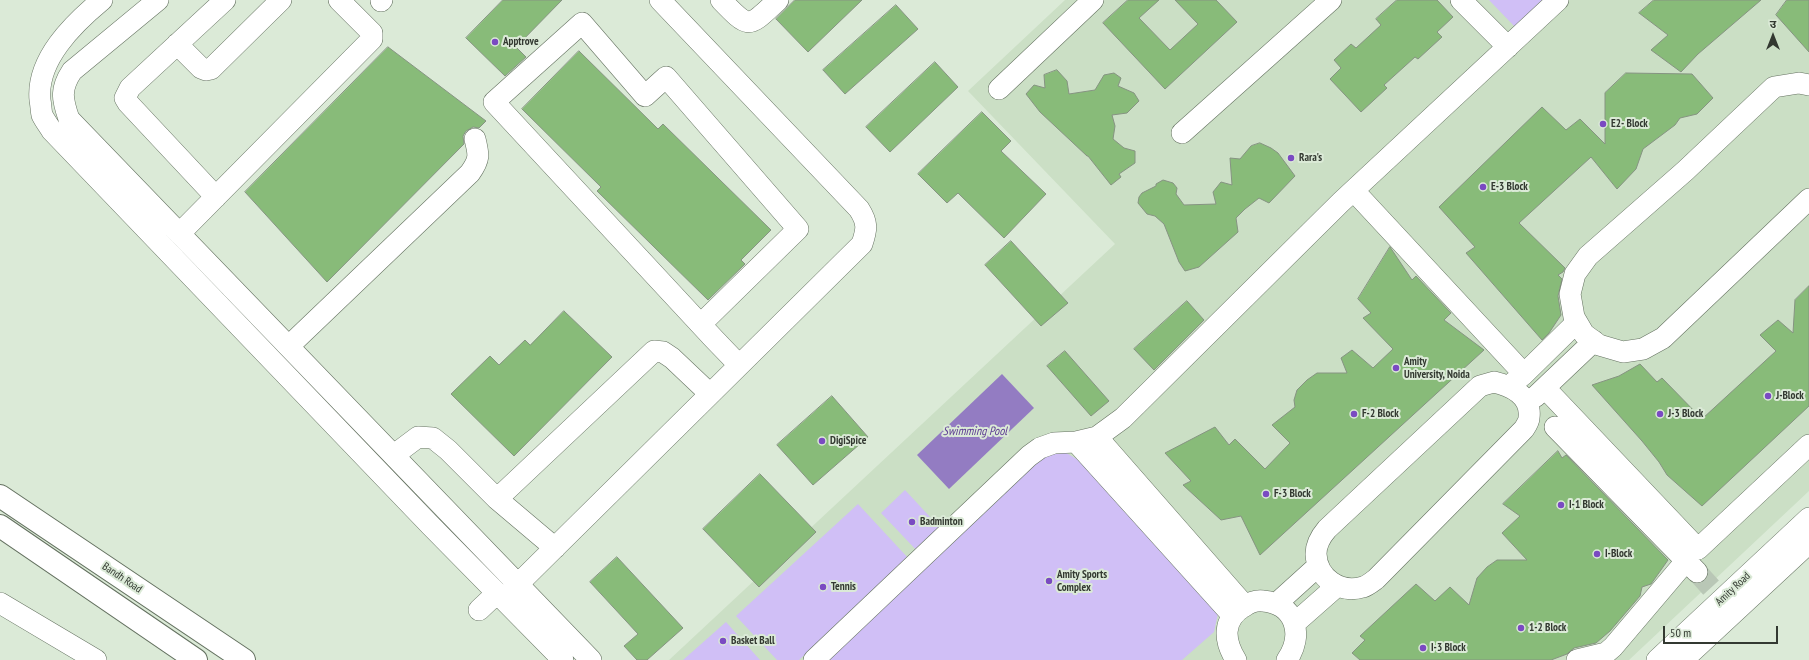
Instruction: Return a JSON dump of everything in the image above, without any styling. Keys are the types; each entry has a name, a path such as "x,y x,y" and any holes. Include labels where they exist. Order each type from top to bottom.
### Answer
{"main road":[{"name":"Bandh Road","path":"0,496 244,660"},
{"path":"0,526 196,660"}],"street":[{"path":"102,0 91,9 54,50 43,70 39,89 42,114 52,131 563,660"},
{"path":"158,0 72,71 65,82 63,91 69,119 591,660"},
{"path":"216,197 125,98 130,88 225,0"},
{"path":"177,44 201,68 206,70 211,69 281,0"},
{"path":"174,258 185,238 216,197 372,40 372,33 339,0"},
{"path":"720,0 743,22 749,23 756,21 778,0"},
{"path":"999,89 1093,0"},
{"path":"1182,133 1331,0"},
{"path":"1461,0 1508,47"},
{"path":"814,660 1029,456 1040,448 1054,443 1076,442 1097,437 1123,418 1354,191 1558,0"},
{"path":"479,610 518,584 555,548 862,244 866,232 866,220 859,209 669,3"},
{"path":"701,324 798,229 666,77 645,96 582,23 494,102 739,365"},
{"path":"1809,84 1799,83 1774,87 1685,171 1588,256 1575,274 1570,294 1574,317 1584,334 1599,345 1623,352 1643,349 1663,338 1809,199"},
{"path":"39,89 63,91"},
{"path":"289,346 470,173 478,163 479,154 475,139"},
{"path":"1354,191 1517,380 1519,392 1527,405 1530,418 1524,430 1376,579 1364,587 1351,589 1336,586 1326,578 1318,566 1316,553 1319,539 1327,529 1480,386 1494,382 1517,380 1577,322"},
{"path":"1527,405 1594,341"},
{"path":"497,499 654,351 663,352 672,358 710,394"},
{"path":"1545,388 1698,549 1809,446"},
{"path":"1555,427 1692,566 1606,653 1577,660"},
{"path":"394,455 418,437 433,438 448,450 497,499 555,548"},
{"path":"1097,437 1239,611"},
{"path":"1076,442 1239,611"},
{"name":"Amity Road","path":"1657,660 1718,595 1809,518"},
{"name":"Amity Road","path":"1683,660 1809,544"},
{"path":"1276,604 1318,566"},
{"path":"1294,623 1336,586"},
{"path":"1227,656 1226,636 1229,621 1250,602 1262,600 1276,604 1287,611 1294,623 1297,636 1292,658"},
{"path":"0,603 96,660"}],"shaded area":[{"name":"Amity University, Noida","path":"1065,0 1809,0 1809,491 1629,660 669,660 1115,244 968,91"},
{"path":"1489,0 1544,0 1515,27"},
{"name":"Amity Sports Complex","path":"1063,451 1085,464 1122,509 1219,609 1214,632 1182,660 820,660 1034,458"},
{"name":"Badminton","path":"905,490 944,532 920,554 881,513"},
{"name":"Tennis","path":"858,504 909,559 799,660 777,660 736,616"},
{"name":"Basket Ball","path":"726,622 760,660 683,660"}],"water":[{"name":"Swimming Pool","path":"1002,374 1034,408 949,489 917,455"}],"building":[{"name":"Apptrove","path":"503,0 562,0 516,47 526,57 505,76 466,38"},
{"path":"795,0 862,0 808,52 776,19"},
{"path":"1128,0 1159,0 1139,18 1170,50 1198,24 1175,0 1216,0 1237,22 1165,89 1103,23"},
{"path":"1397,0 1437,0 1453,17 1437,32 1442,37 1418,59 1415,57 1384,85 1387,88 1361,112 1330,79 1341,68 1334,60 1351,44 1356,48 1381,25 1376,19"},
{"path":"1654,0 1761,0 1698,54 1681,72 1651,50 1668,35 1639,13"},
{"path":"1787,0 1809,0 1809,52 1776,15"},
{"path":"896,5 918,29 845,94 823,70"},
{"path":"388,47 486,121 479,128 473,127 466,131 463,136 464,144 327,282 245,192"},
{"path":"579,51 658,129 663,124 771,230 741,260 745,264 708,300 597,191 601,187 522,109"},
{"path":"935,62 958,87 890,152 866,127"},
{"path":"1057,70 1067,81 1069,94 1095,90 1104,75 1114,73 1121,78 1118,86 1134,93 1139,101 1127,113 1112,115 1115,126 1113,139 1124,148 1135,151 1135,163 1119,174 1121,177 1111,185 1088,156 1040,112 1026,94 1034,85 1045,88 1044,75"},
{"path":"1626,73 1692,74 1713,98 1697,114 1680,118 1675,125 1643,149 1636,169 1617,189 1591,157 1519,223 1565,268 1563,272 1558,275 1562,279 1558,296 1561,315 1549,333 1542,340 1466,253 1475,247 1439,207 1542,107 1566,130 1580,119 1605,144 1605,93"},
{"path":"982,112 1011,141 1001,151 1046,194 1004,238 958,193 947,203 918,174"},
{"path":"1260,143 1278,153 1295,176 1269,203 1259,198 1245,209 1236,218 1238,232 1199,267 1185,271 1179,262 1164,224 1155,216 1147,214 1138,203 1139,197 1142,193 1156,186 1156,184 1163,180 1173,183 1177,188 1176,194 1184,205 1216,204 1213,192 1221,182 1232,185 1230,158 1240,159 1251,146"},
{"path":"1011,241 1068,303 1041,326 985,265"},
{"path":"1390,247 1412,280 1416,276 1451,313 1444,320 1484,350 1260,555 1241,516 1221,520 1183,485 1191,481 1165,453 1215,427 1229,445 1235,439 1265,469 1290,443 1272,425 1295,407 1294,400 1297,390 1307,380 1317,373 1347,373 1341,358 1352,350 1373,368 1393,349 1363,318 1371,313 1358,299"},
{"name":"J-Block","path":"1809,286 1809,406 1702,506 1667,475 1659,462 1642,441 1592,385 1619,376 1640,364 1657,382 1662,378 1702,419 1776,351 1760,335 1778,320 1793,333 1795,300"},
{"path":"1187,301 1204,320 1154,370 1134,349"},
{"path":"564,311 612,357 514,456 451,394 490,356 499,365 525,340 530,345"},
{"path":"1065,351 1109,401 1091,416 1047,366"},
{"name":"DigiSpice","path":"832,396 868,437 813,485 777,445"},
{"name":"I-Block","path":"1558,451 1562,458 1566,455 1668,560 1651,584 1642,587 1640,596 1610,631 1596,643 1574,648 1567,654 1551,660 1360,660 1352,653 1365,640 1360,636 1416,584 1435,601 1450,587 1469,605 1477,578 1487,567 1497,560 1527,560 1502,533 1520,516 1503,504"},
{"path":"760,474 816,532 759,587 703,529"},
{"path":"617,557 683,628 647,660 637,660 624,646 638,634 590,582"}],"tunnel":[{"path":"1697,572 1715,592"}],"place":[{"name":"Apptrove","path":"495,42"},
{"name":"E2- Block","path":"1603,124"},
{"name":"Rara's","path":"1291,158"},
{"name":"E-3 Block","path":"1483,187"},
{"name":"Amity University, Noida","path":"1396,368"},
{"name":"J-Block","path":"1768,396"},
{"name":"F-2 Block","path":"1354,414"},
{"name":"J-3 Block","path":"1660,414"},
{"name":"DigiSpice","path":"822,441"},
{"name":"F-3 Block","path":"1266,494"},
{"name":"I-1 Block","path":"1561,505"},
{"name":"Badminton","path":"912,522"},
{"name":"I-Block","path":"1597,554"},
{"name":"Amity Sports Complex","path":"1049,581"},
{"name":"Tennis","path":"823,587"},
{"name":"1-2 Block","path":"1521,628"},
{"name":"Basket Ball","path":"723,641"},
{"name":"I-3 Block","path":"1423,648"}]}
